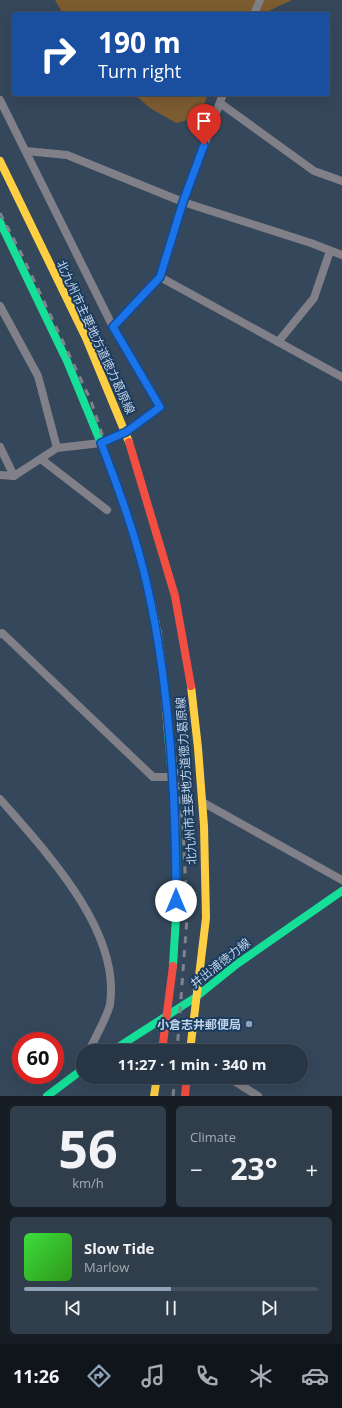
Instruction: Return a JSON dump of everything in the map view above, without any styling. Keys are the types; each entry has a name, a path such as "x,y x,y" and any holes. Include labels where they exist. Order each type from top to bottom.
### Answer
{"main road":[{"name":"北九州市主要地方道徳力葛原線","path":"0,161 86,338 126,432 175,596 191,690 202,801 206,918 191,1044"},
{"name":"北九州市主要地方道徳力葛原線","path":"0,222 67,360 101,443 129,519 147,584 160,656 176,824 176,901 168,1015 163,1044"},
{"name":"井出浦徳力線","path":"123,1044 196,997 237,964 342,891"},
{"path":"47,1096 76,1074"},
{"path":"154,1096 156,1084"},
{"path":"185,1096 186,1084"}],"street":[{"path":"255,12 260,0"},
{"path":"113,327 160,277 183,202 222,96"},
{"path":"0,100 113,327 160,407 126,432 101,443 57,448 14,476 0,475"},
{"path":"220,102 314,171 342,181"},
{"path":"26,151 67,155 183,202 342,255"},
{"path":"278,342 314,298 330,250"},
{"path":"160,277 342,377"},
{"path":"0,306 38,376 57,448"},
{"path":"0,447 14,476"},
{"path":"41,459 107,510"},
{"path":"0,634 2,633 153,777 172,778"},
{"path":"0,799 74,891 96,926 110,966 110,1005 92,1044"},
{"path":"202,801 342,880"},
{"path":"239,1084 258,1096"}],"shaded area":[{"path":"55,0 292,0 266,12 62,12"},
{"path":"136,96 207,96 204,106 198,114 176,123 150,108"}],"railway":[{"path":"0,213 21,253 91,401 135,534 160,628 183,826 187,918 178,1044"},
{"path":"173,1096 174,1084"}],"traffic: fast":[{"path":"0,222 67,361 103,448"},
{"path":"168,733 176,824 177,901 173,966"},
{"path":"123,1044 196,997 237,964 342,891"},
{"path":"47,1096 76,1074"}],"traffic: slow":[{"path":"0,161 86,338 129,442"},
{"path":"103,448 130,525 152,604 161,657 168,733"},
{"path":"191,686 198,748 204,826 206,918 191,1044"},
{"path":"154,1096 156,1084"}],"traffic: jam":[{"path":"129,442 175,596 191,686"},
{"path":"163,1044 173,966"},
{"path":"185,1096 186,1084"}],"place":[{"name":"小倉志井郵便局","path":"249,1024"}],"route":[{"path":"176,901 176,824 160,656 147,584 129,519 101,443 126,432 160,407 113,327 160,277 183,202 204,145"}]}
